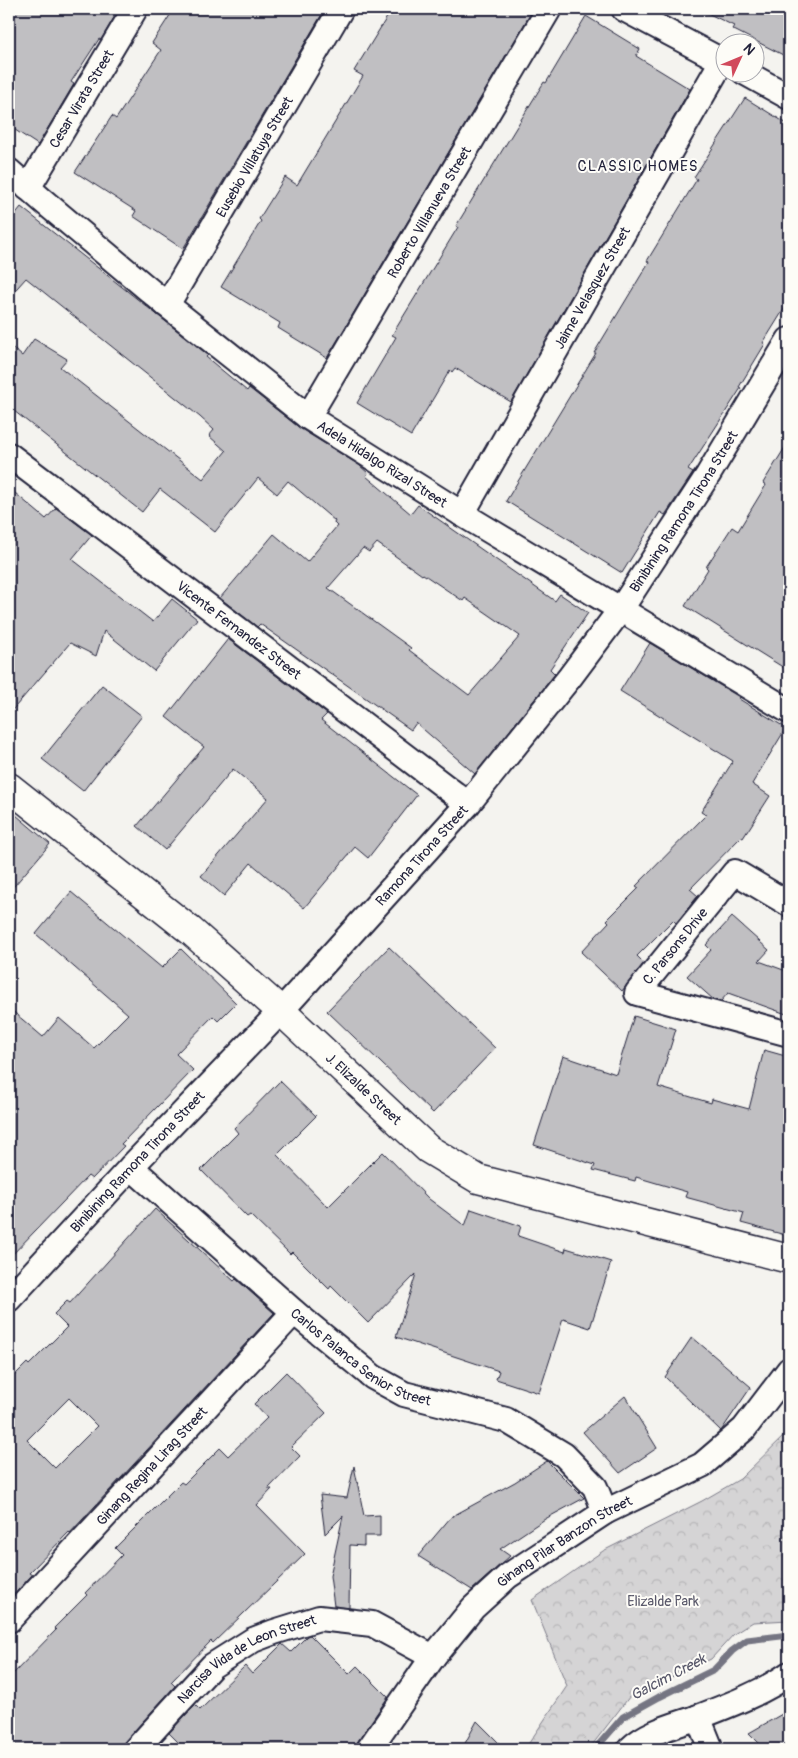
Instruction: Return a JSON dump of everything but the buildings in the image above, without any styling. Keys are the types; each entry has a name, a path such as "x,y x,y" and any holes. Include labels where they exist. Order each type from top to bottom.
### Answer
{"street":[{"name":"Cesar Virata Street","path":"28,188 135,9"},
{"name":"Eusebio Villatuya Street","path":"167,305 341,9"},
{"name":"Roberto Villanueva Street","path":"308,417 550,9"},
{"path":"624,9 716,58"},
{"name":"Jaime Velasquez Street","path":"462,514 716,76"},
{"path":"762,82 789,97"},
{"name":"Adela Hidalgo Rizal Street","path":"9,171 167,305 308,417 462,514 788,709"},
{"name":"Binibining Ramona Tirona Street","path":"570,677 621,609 708,475 789,340"},
{"name":"Vicente Fernandez Street","path":"9,455 468,804"},
{"name":"Ramona Tirona Street","path":"273,1019 468,804 570,677"},
{"name":"J. Elizalde Street","path":"9,787 191,931 273,1019 428,1149 478,1179 789,1259"},
{"name":"C. Parsons Drive","path":"789,904 735,872 638,993 789,1034"},
{"name":"Binibining Ramona Tirona Street","path":"9,1299 131,1167 273,1019"},
{"name":"Carlos Palanca Senior Street","path":"131,1167 294,1312 372,1377 404,1394 506,1420 564,1455 595,1487 606,1512"},
{"name":"Ginang Regina Lirag Street","path":"9,1620 294,1312"},
{"name":"Ginang Pilar Banzon Street","path":"369,1749 433,1657 473,1608 508,1576 606,1512 702,1465 744,1429 789,1370"},
{"name":"Narcisa Vida de Leon Street","path":"136,1749 212,1666 253,1640 319,1618 372,1624 433,1657"},
{"path":"630,1749 656,1732 698,1717 774,1685 789,1674"},
{"path":"698,1717 711,1749"}],"green space":[{"name":"Elizalde Park","path":"789,1431 789,1620 753,1622 734,1634 711,1659 630,1696 589,1749 525,1749 567,1686 532,1600 603,1551 702,1501 740,1479"}],"waterway":[{"name":"Galcim Creek","path":"595,1749 623,1717 714,1670 732,1651 747,1640 789,1635"}],"district":[{"name":"CLASSIC HOMES","path":"638,166"}]}
